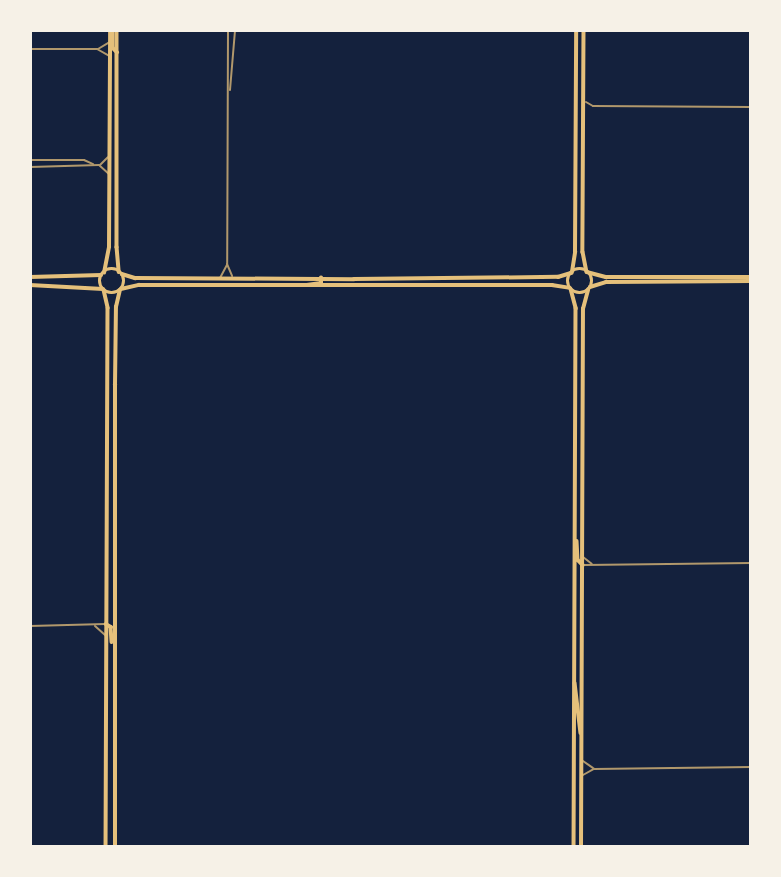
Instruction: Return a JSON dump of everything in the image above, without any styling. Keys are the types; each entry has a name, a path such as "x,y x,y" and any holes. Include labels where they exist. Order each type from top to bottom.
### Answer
{"main road":[{"path":"106,847 108,308 100,282 109,247 110,40 113,30"},
{"path":"113,30 117,52 117,247 124,282 116,307 115,847"},
{"path":"574,847 576,308 568,281 575,257 576,30"},
{"path":"581,847 583,309 591,279 583,252 584,30"},
{"path":"576,42 582,48 584,74"},
{"path":"30,278 89,278 110,270 138,278 558,277 587,272 606,277 751,279"},
{"path":"305,286 321,283 321,278"},
{"path":"341,287 340,281 354,279"},
{"path":"30,285 104,289 114,293 139,285 552,285 579,293 610,282 751,279"},
{"path":"576,539 578,560 583,565"},
{"path":"108,599 114,615"},
{"path":"106,624 111,626 114,643"},
{"path":"573,682 578,687 579,726 582,735"}],"street":[{"path":"220,279 227,264 229,30"},
{"path":"229,94 235,30"},
{"path":"97,49 110,40"},
{"path":"30,49 97,49 110,57"},
{"path":"583,99 593,106 751,107"},
{"path":"583,114 593,106"},
{"path":"99,165 110,154"},
{"path":"30,160 84,160 93,164"},
{"path":"30,167 93,164 99,165 110,175"},
{"path":"227,264 234,279"},
{"path":"583,557 593,564"},
{"path":"583,565 751,563"},
{"path":"30,626 106,624"},
{"path":"94,625 107,636"},
{"path":"582,759 594,769"},
{"path":"582,778 594,769 751,767"}]}
